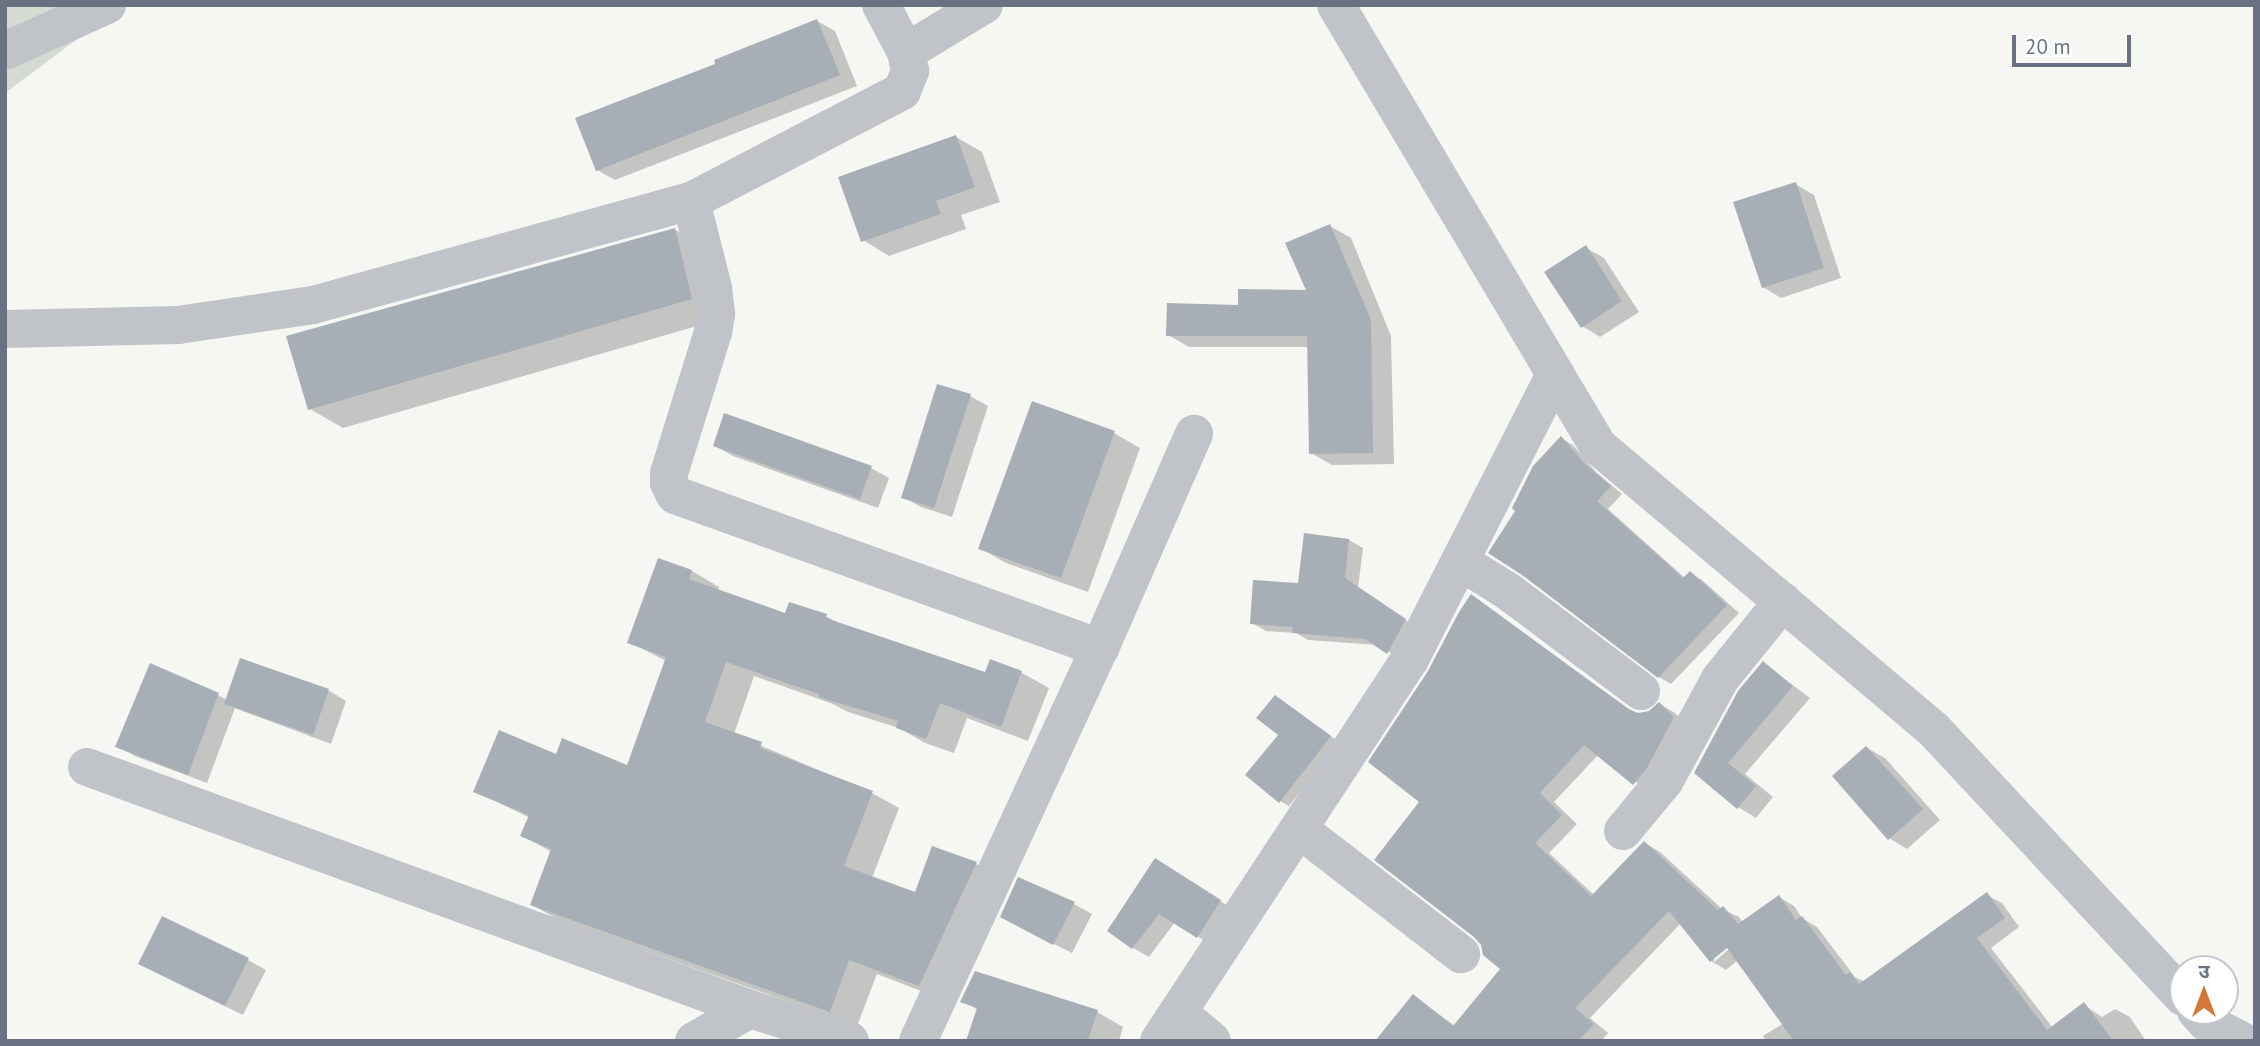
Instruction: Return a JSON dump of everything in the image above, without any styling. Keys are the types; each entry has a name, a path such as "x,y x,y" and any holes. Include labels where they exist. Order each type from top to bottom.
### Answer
{"street":[{"path":"5,51 107,5"},
{"path":"5,329 178,324 313,305 691,201 902,91 910,71 906,52 881,5"},
{"path":"906,52 984,5"},
{"path":"1336,5 1598,446 1934,730 2169,982"},
{"path":"691,201 713,288 716,314 713,332 669,473 669,483 675,495 1100,648"},
{"path":"1212,1041 1169,1027 1410,659 1555,374"},
{"path":"918,1041 1100,648 1194,434"},
{"path":"1461,562 1509,592 1641,691"},
{"path":"1623,831 1665,780 1720,679 1783,601"},
{"path":"87,767 750,1009 850,1041"},
{"path":"1300,829 1461,954"},
{"path":"694,1041 750,1009"},
{"path":"2218,1025 2242,1041"},
{"path":"2238,1025 2255,1031"}],"shaded area":[{"path":"5,5 123,5 5,93"}],"building":[{"path":"817,19 840,75 596,171 575,118 715,64 714,60"},
{"path":"956,135 975,187 936,201 941,214 861,242 838,177"},
{"path":"1796,182 1824,268 1762,288 1733,202"},
{"path":"1330,224 1371,320 1373,453 1309,454 1307,336 1166,336 1167,303 1238,305 1238,289 1306,290 1285,243"},
{"path":"675,228 692,299 308,410 286,336"},
{"path":"1586,245 1622,301 1581,328 1544,272"},
{"path":"937,384 971,394 934,508 901,498"},
{"path":"1032,401 1115,431 1061,578 978,549"},
{"path":"724,413 872,466 860,499 713,446"},
{"path":"1561,436 1584,463 1611,486 1597,501 1683,578 1690,571 1727,605 1658,678 1522,575 1488,553 1515,511 1512,508 1533,466"},
{"path":"1304,533 1349,539 1345,578 1406,619 1387,654 1365,639 1292,633 1293,627 1250,624 1253,580 1298,583"},
{"path":"658,558 692,570 689,579 785,613 789,602 827,614 826,618 985,672 990,659 1022,671 1001,727 940,703 926,739 896,728 898,721 819,697 819,694 726,662 705,722 762,742 760,748 873,791 844,866 915,892 932,846 977,862 919,986 849,960 830,1012 530,905 551,849 520,836 529,815 473,792 499,730 556,754 562,738 627,765 666,657 627,643"},
{"path":"1471,594 1628,709 1638,713 1649,711 1659,702 1674,717 1647,768 1633,785 1584,745 1540,793 1562,815 1535,843 1591,896 1644,841 1718,910 1723,906 1738,924 1779,895 1796,920 1802,916 1846,975 1850,972 1859,984 1987,892 2005,918 1977,938 2047,1030 2084,1002 2113,1041 1794,1041 1727,948 1710,962 1669,911 1575,1008 1594,1024 1578,1041 1375,1041 1413,994 1453,1026 1500,969 1483,955 1481,945 1474,937 1374,860 1419,802 1368,762 1428,671"},
{"path":"240,658 329,689 313,735 224,704"},
{"path":"1763,661 1793,686 1728,763 1756,786 1737,809 1694,773 1738,691"},
{"path":"150,663 219,693 188,775 115,747"},
{"path":"1275,695 1331,736 1279,803 1245,775 1278,735 1256,718"},
{"path":"1866,746 1923,809 1888,840 1832,776"},
{"path":"1155,858 1221,900 1197,938 1159,914 1132,949 1107,931"},
{"path":"1018,877 1075,902 1053,945 1000,917"},
{"path":"162,916 249,958 225,1006 138,964"},
{"path":"975,971 1098,1010 1088,1041 966,1041 977,1008 960,1002"}]}
